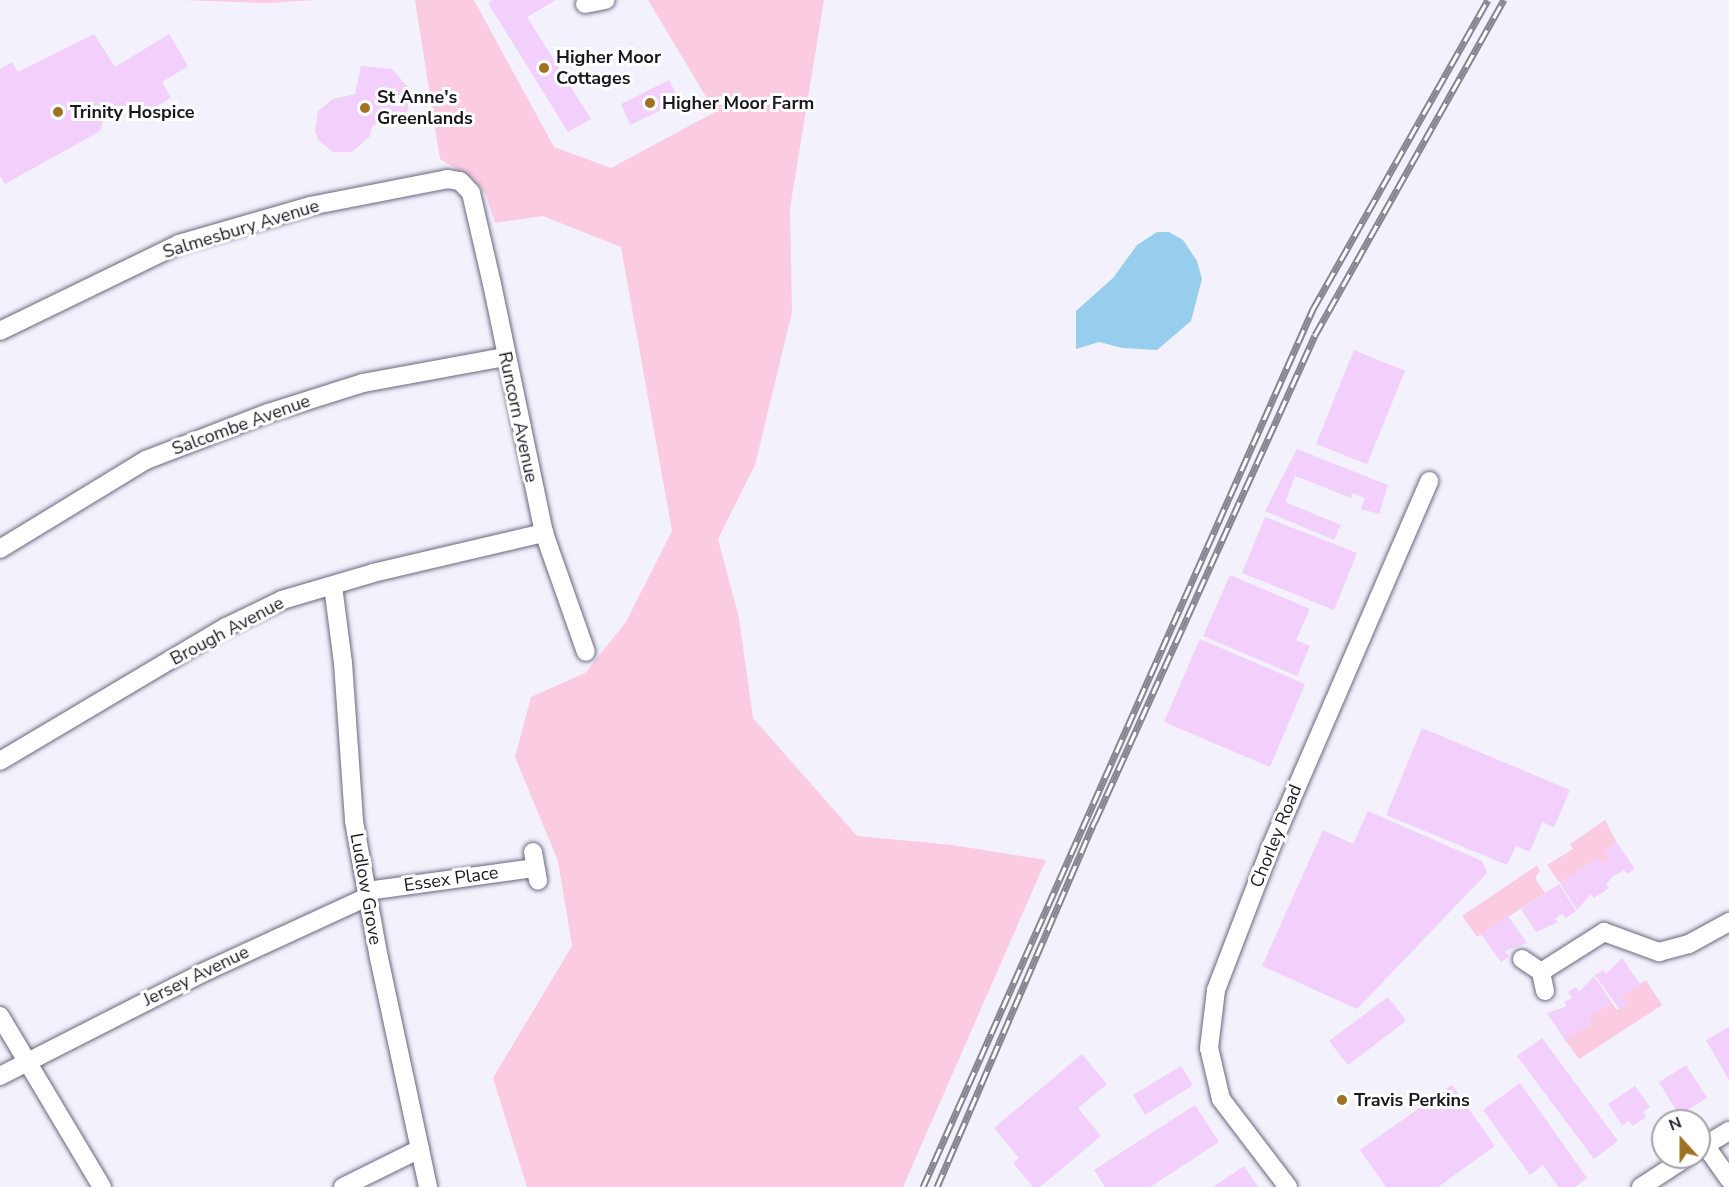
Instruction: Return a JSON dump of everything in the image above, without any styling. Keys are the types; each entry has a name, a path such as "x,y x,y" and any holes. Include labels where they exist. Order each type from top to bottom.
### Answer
{"street":[{"path":"585,4 606,0"},
{"name":"Salmesbury Avenue","path":"0,331 180,244 310,207 447,179 460,181"},
{"name":"Runcorn Avenue","path":"460,181 471,193 544,533 585,652"},
{"name":"Salcombe Avenue","path":"0,549 146,460 268,413 363,383 505,357"},
{"name":"Chorley Road","path":"1288,1187 1221,1099 1209,1048 1216,990 1270,849 1429,481"},
{"name":"Brough Avenue","path":"0,761 226,627 282,600 544,533"},
{"name":"Ludlow Grove","path":"333,586 343,663 354,821 428,1187"},
{"name":"Essex Place","path":"367,894 535,867"},
{"name":"Jersey Avenue","path":"0,1076 26,1059 367,894"},
{"path":"1541,972 1604,932 1659,952 1689,944 1729,922"},
{"path":"1522,959 1541,972 1545,991"},
{"path":"0,1016 102,1187"},
{"path":"1711,1142 1729,1131"},
{"path":"343,1187 420,1149"},
{"path":"1711,1158 1729,1179"},
{"path":"1641,1187 1669,1169"}],"shaded area":[{"path":"182,0 316,0 266,3"},
{"path":"415,0 474,0 554,147 611,168 715,112 648,0 824,0 790,208 792,312 755,465 718,539 739,618 753,718 857,836 952,845 1046,860 903,1187 527,1187 493,1078 572,946 558,861 515,757 531,697 585,673 626,622 672,531 621,247 543,216 495,223 486,195 474,179 440,159"},
{"path":"1605,820 1617,843 1604,852 1609,859 1603,864 1598,858 1560,883 1547,865 1573,849 1570,844"},
{"path":"1536,866 1540,870 1535,878 1545,893 1477,937 1462,916"},
{"path":"1646,980 1662,1005 1579,1059 1565,1040 1591,1024 1588,1018 1612,1003 1617,1010 1626,1004 1621,996"}],"water":[{"path":"1157,232 1169,232 1183,240 1197,261 1202,279 1191,321 1157,350 1123,348 1099,342 1076,349 1076,311 1113,278 1137,245"}],"building":[{"name":"Higher Moor Cottages","path":"493,0 556,0 527,17 591,119 568,132 488,3"},
{"name":"Trinity Hospice","path":"94,34 115,67 169,34 188,66 162,82 171,98 136,118 128,105 104,118 100,131 5,184 0,176 0,69 12,62 18,72"},
{"name":"St Anne's Greenlands","path":"361,66 392,69 412,92 407,112 372,126 370,136 352,152 333,152 319,141 315,132 318,111 333,99 355,94"},
{"name":"Higher Moor Farm","path":"669,80 680,101 630,125 621,104"},
{"path":"1354,350 1405,371 1367,464 1316,444"},
{"path":"1297,449 1388,485 1379,514 1361,509 1365,498 1352,493 1351,498 1295,476 1285,502 1341,525 1334,540 1265,511"},
{"path":"1265,517 1357,553 1334,610 1242,573"},
{"path":"1230,575 1310,609 1296,640 1310,646 1297,676 1203,636"},
{"path":"1200,639 1305,684 1270,767 1164,722"},
{"path":"1422,728 1570,790 1554,827 1542,822 1530,852 1516,846 1507,865 1386,815"},
{"path":"1368,811 1482,861 1487,873 1357,1009 1262,966 1323,830 1353,844"},
{"path":"1617,843 1635,869 1627,874 1624,870 1612,877 1606,885 1609,888 1594,898 1591,894 1577,910 1560,883 1599,857 1603,864 1609,859 1604,852"},
{"path":"1559,884 1576,911 1566,918 1562,914 1555,919 1558,922 1536,932 1521,909"},
{"path":"1508,916 1527,943 1505,951 1509,956 1501,962 1481,934"},
{"path":"1622,958 1640,984 1621,996 1627,1004 1619,1009 1595,975 1603,970 1606,974"},
{"path":"1594,976 1612,1003 1588,1018 1592,1024 1565,1040 1547,1013 1567,1006 1564,1002 1572,998 1568,992 1576,987 1579,992"},
{"path":"1388,997 1406,1021 1348,1065 1329,1041"},
{"path":"1729,1027 1729,1080 1706,1040"},
{"path":"1542,1038 1618,1141 1594,1159 1517,1056"},
{"path":"1082,1054 1107,1084 1078,1108 1101,1136 1040,1187 1033,1187 1013,1163 1019,1158 994,1128"},
{"path":"1686,1065 1707,1098 1689,1109 1675,1109 1659,1082"},
{"path":"1181,1066 1193,1085 1145,1115 1133,1095"},
{"path":"1520,1083 1587,1178 1575,1187 1558,1187 1543,1165 1530,1175 1483,1110"},
{"path":"1452,1085 1495,1146 1438,1187 1386,1187 1360,1150"},
{"path":"1635,1086 1650,1107 1643,1112 1646,1117 1632,1126 1629,1121 1622,1125 1608,1104"},
{"path":"1195,1105 1219,1142 1150,1187 1105,1187 1094,1170"},
{"path":"1244,1166 1258,1187 1213,1187"}],"railway":[{"path":"923,1187 1313,309 1488,0"},
{"path":"937,1187 1095,821 1315,335 1504,0"}],"place":[{"name":"Higher Moor Cottages","path":"544,68"},
{"name":"Higher Moor Farm","path":"650,103"},
{"name":"St Anne's Greenlands","path":"365,108"},
{"name":"Trinity Hospice","path":"58,112"},
{"name":"Travis Perkins","path":"1342,1100"}]}
